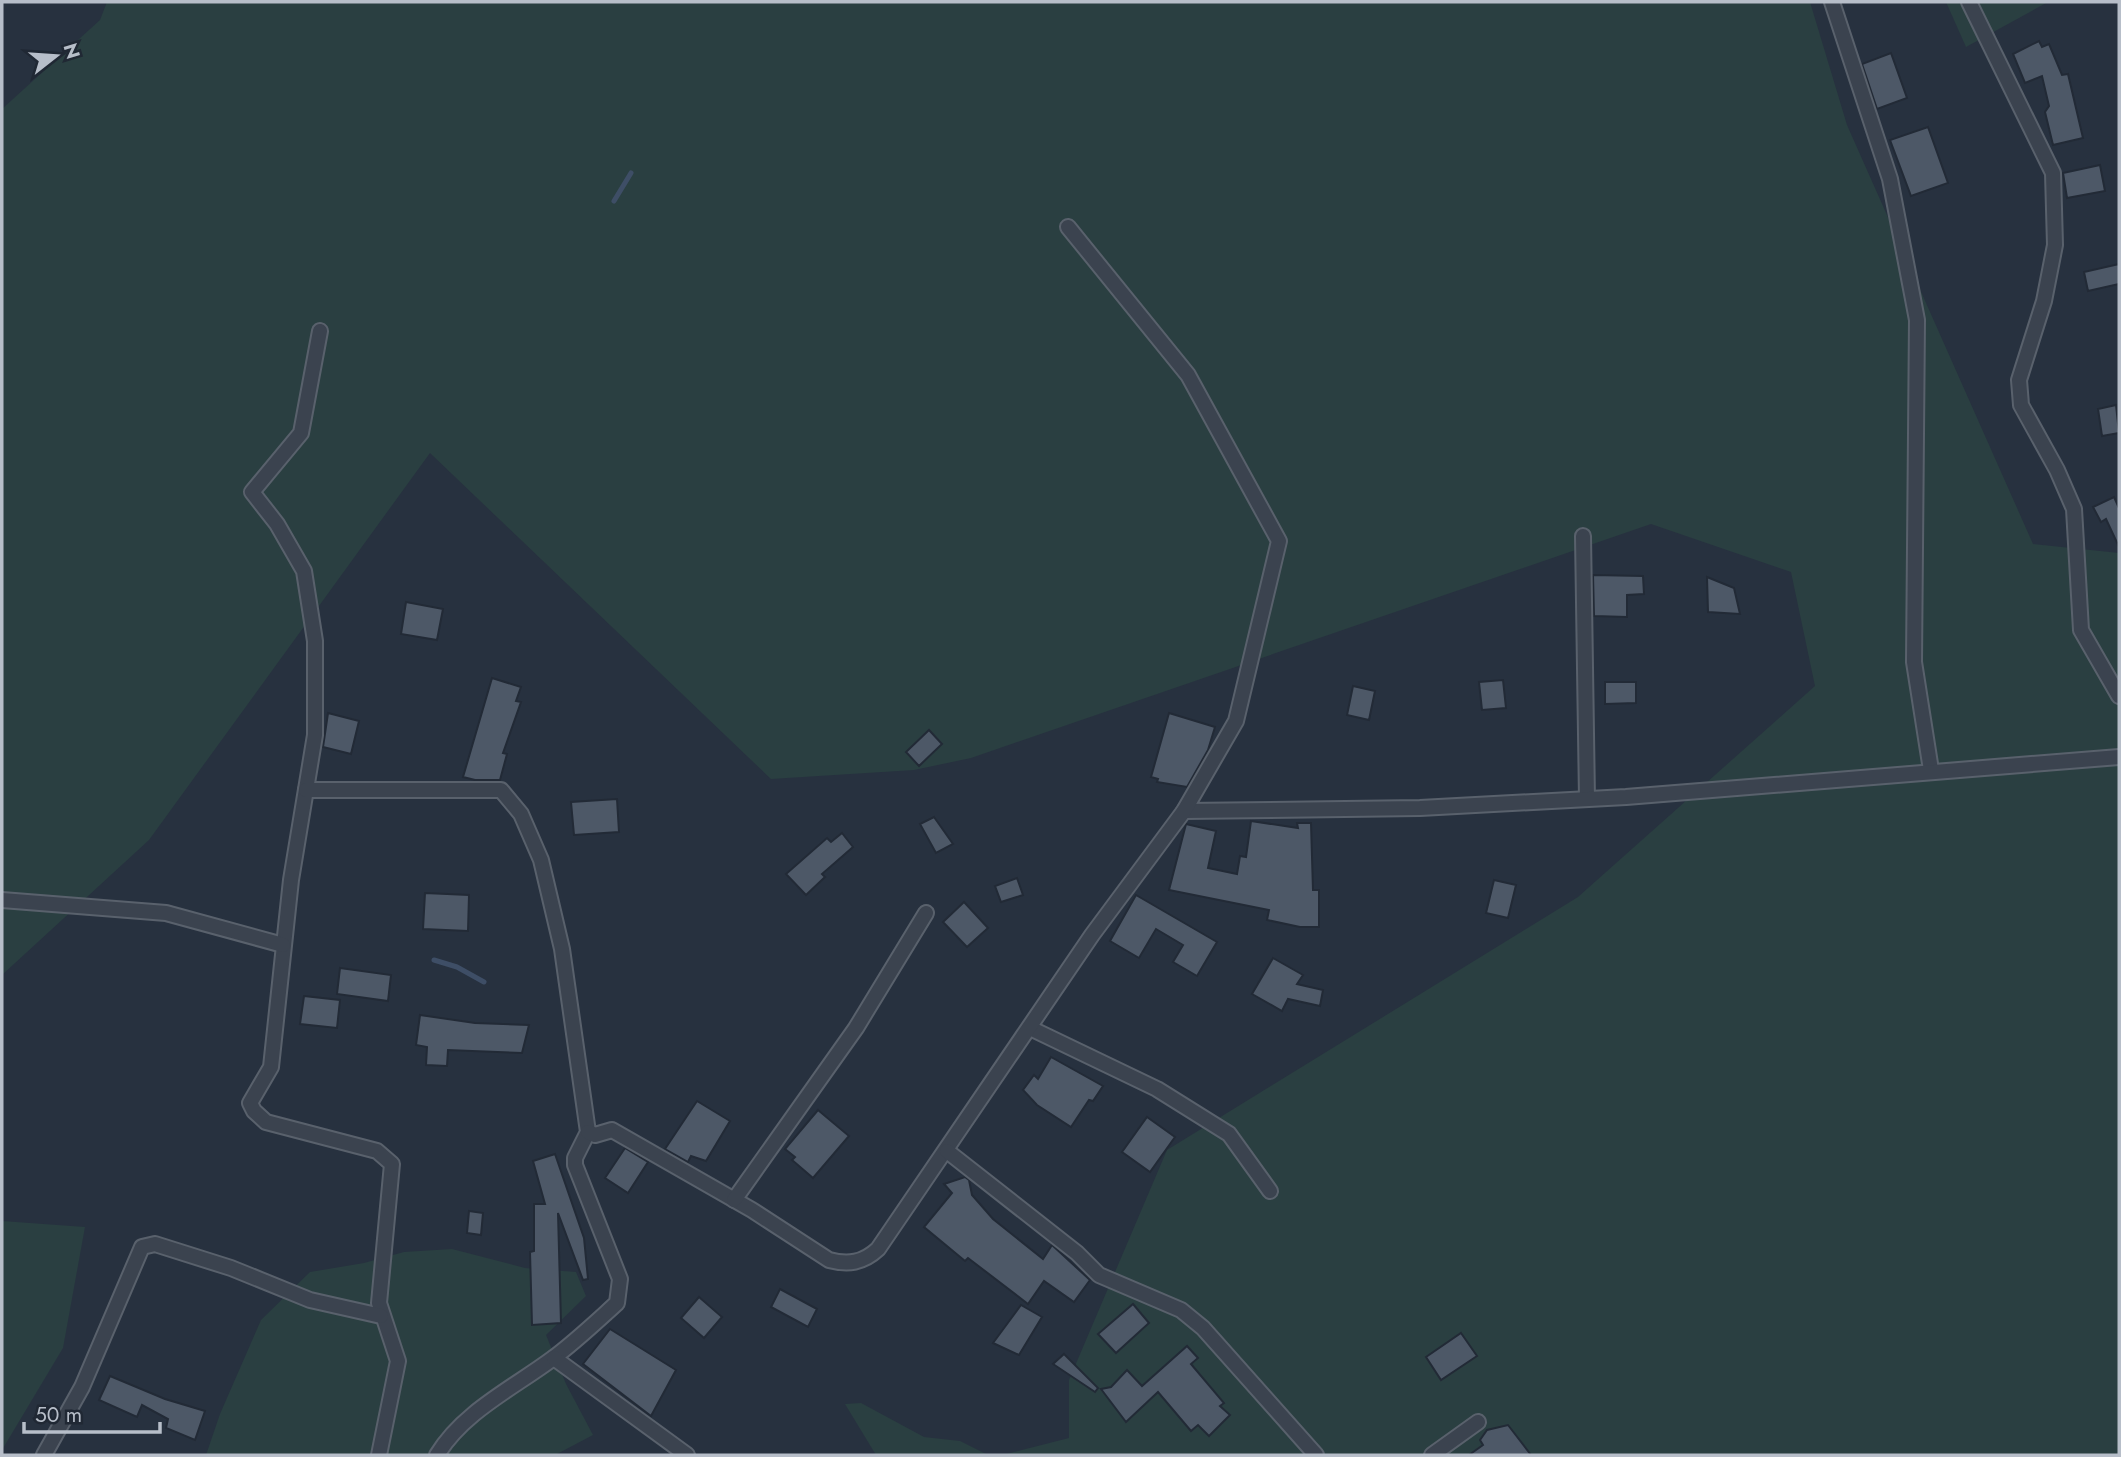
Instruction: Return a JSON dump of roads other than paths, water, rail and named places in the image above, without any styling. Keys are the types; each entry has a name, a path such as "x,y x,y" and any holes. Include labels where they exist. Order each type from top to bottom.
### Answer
{"street":[{"path":"1832,2 1890,179 1917,320 1914,662 1931,770"},
{"path":"1969,2 2053,173 2055,245 2044,301 2019,380 2021,405 2057,470 2074,509 2081,630 2119,696"},
{"path":"588,1132 595,1135 612,1130 734,1200 829,1260 843,1264 857,1262 878,1249 1092,935 1184,811 1236,721 1279,541 1188,375 1068,227"},
{"path":"320,331 301,433 252,492 277,524 304,571 315,641 314,735 283,945 271,1067 250,1102 254,1111 266,1122 377,1151 392,1164 379,1303 397,1361 379,1455"},
{"path":"1583,536 1587,799"},
{"path":"1184,811 1420,808 1587,799 2119,757"},
{"path":"306,790 501,790 521,814 541,860 562,950 588,1132 575,1158 575,1165 621,1289 617,1303 554,1358 475,1413 452,1435 437,1455"},
{"path":"2,900 166,913 283,945"},
{"path":"734,1200 856,1028 926,913"},
{"path":"1030,1028 1157,1088 1229,1134 1270,1191"},
{"path":"947,1151 1077,1253 1099,1275 1181,1310 1203,1328 1316,1455"},
{"path":"44,1455 82,1387 137,1252 148,1244 231,1268 310,1300 381,1316"},
{"path":"554,1358 687,1455"},
{"path":"1432,1455 1478,1422"}],"waterway":[{"path":"614,201 631,173"},
{"path":"434,960 457,967 484,982"}]}
